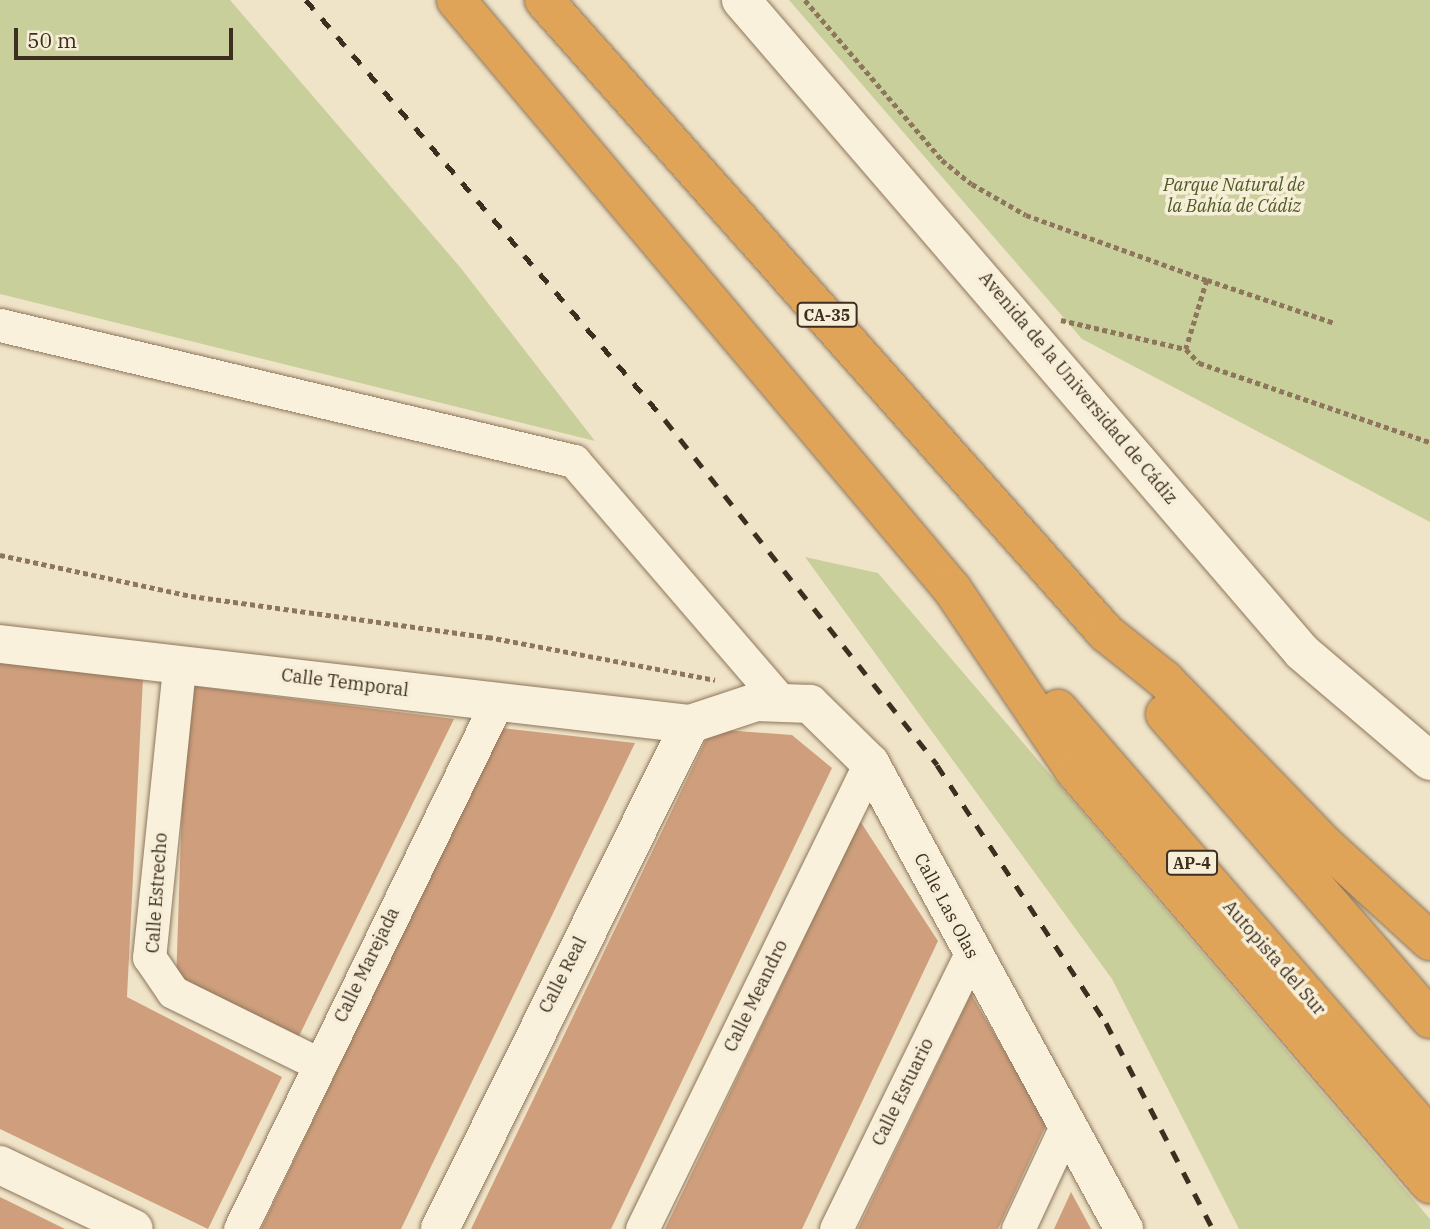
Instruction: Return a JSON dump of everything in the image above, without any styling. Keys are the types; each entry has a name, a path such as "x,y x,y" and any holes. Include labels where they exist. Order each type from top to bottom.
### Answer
{"highway":[{"path":"456,0 952,589 1074,771 1430,1184"},
{"name":"CA-35","path":"544,0 1106,633"},
{"name":"Autopista del Sur","path":"952,589 1430,1138"},
{"path":"1106,633 1166,680 1326,846 1430,942"},
{"path":"1106,633 1147,694 1430,1020"}],"street":[{"name":"Avenida de la Universidad de Cádiz","path":"741,0 1302,652 1430,761"},
{"path":"0,325 574,461 769,703"},
{"name":"Calle Temporal","path":"0,644 178,668 690,724"},
{"name":"Calle Estrecho","path":"178,668 149,957 173,992 319,1064"},
{"name":"Calle Marejada","path":"240,1229 497,702"},
{"name":"Calle Las Olas","path":"690,724 769,703 810,704 870,763 971,954 1124,1229"},
{"name":"Calle Real","path":"440,1229 690,724"},
{"name":"Calle Meandro","path":"642,1229 870,763"},
{"name":"Calle Estuario","path":"836,1229 971,954"},
{"path":"1018,1229 1067,1124"},
{"path":"0,1165 134,1229"}],"path":[{"path":"805,0 943,160 972,184 1026,215 1335,323"},
{"path":"1186,349 1207,280"},
{"path":"1050,318 1186,349 1199,363 1430,442"},
{"path":"0,555 191,596 705,675 769,703"}],"green space":[{"path":"0,0 230,0 460,267 595,441 0,294"},
{"name":"Parque Natural de la Bahía de Cádiz","path":"789,0 1430,0 1430,522 1082,339"},
{"path":"805,557 878,573 1430,1219 1430,1229 1239,1229 1112,979"}],"building":[{"path":"0,659 143,678 127,997 282,1077 208,1229 0,1129"},
{"path":"186,685 454,719 299,1036 176,983"},
{"path":"501,728 635,743 401,1229 261,1229"},
{"path":"711,729 792,735 832,768 611,1229 471,1229"},
{"path":"860,821 938,941 802,1229 665,1229"},
{"path":"971,994 1047,1123 998,1229 858,1229"},
{"path":"1071,1192 1091,1229 1054,1229"},
{"path":"0,1197 65,1229 0,1229"}],"railway":[{"path":"306,0 665,420 937,765 1106,1023 1213,1229"}]}
